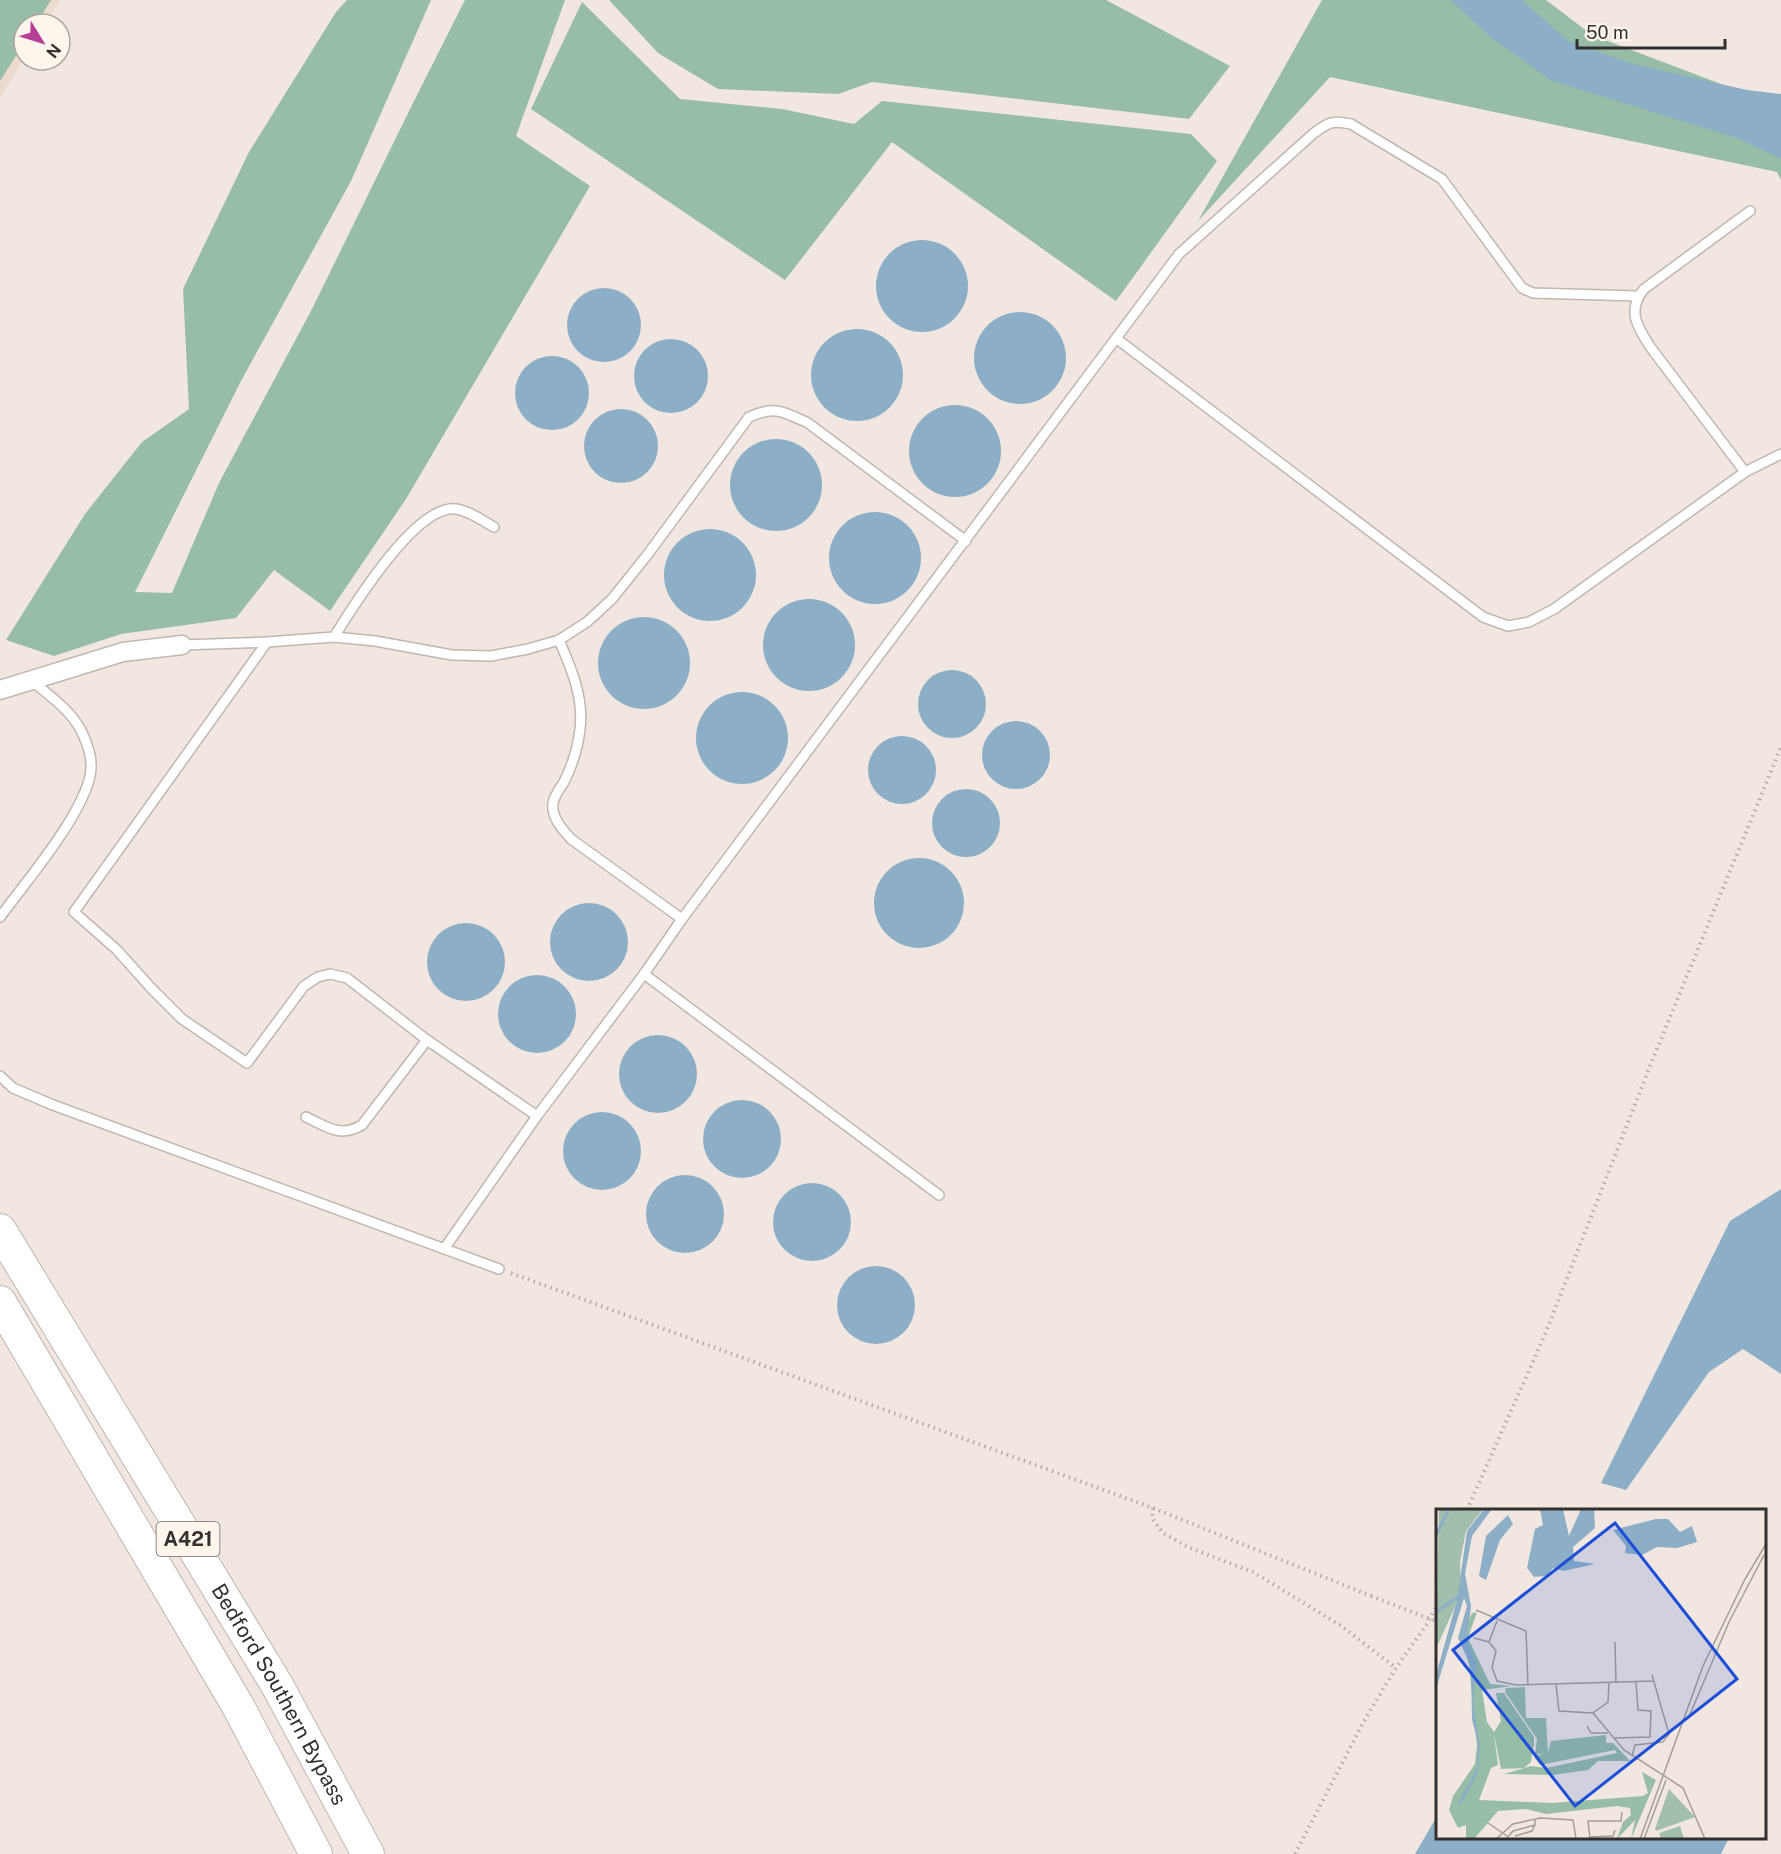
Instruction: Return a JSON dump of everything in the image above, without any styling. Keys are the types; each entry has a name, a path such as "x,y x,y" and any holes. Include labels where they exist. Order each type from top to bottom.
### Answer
{"highway":[{"name":"Bedford Southern Bypass","path":"0,1230 277,1685 368,1854"},
{"name":"Bedford Southern Bypass","path":"0,1302 238,1706 316,1854"}],"street":[{"path":"0,690 123,652 182,645"}],"lane":[{"path":"444,1249 537,1116 644,974 682,919 1179,254 1314,133 1335,121 1351,124 1442,179 1522,288 1533,292 1638,296"},
{"path":"1745,472 1638,328 1634,311 1638,296 1644,289 1750,211"},
{"path":"1117,339 1483,617 1508,626 1529,622 1554,609 1745,472 1781,454"},
{"path":"182,645 334,637 375,641 452,655 491,656 559,640 587,622 612,599 749,417 763,410 783,412 808,423 966,541"},
{"path":"334,637 385,563 423,521 435,513 457,509 494,527"},
{"path":"559,640 576,685 580,703 580,729 575,756 553,801 554,813 560,827 571,839 682,919"},
{"path":"267,642 74,912 117,950 182,1019 247,1064 304,986 318,977 330,974 347,978 427,1040 537,1116"},
{"path":"0,916 67,825 86,791 91,764 84,735 68,712 31,680"},
{"path":"644,974 939,1195"},
{"path":"306,1117 336,1131 351,1132 362,1125 427,1040"},
{"path":"0,1076 13,1088 52,1105 499,1269"}],"path":[{"path":"1467,1509 1546,1332 1654,1055 1781,747"},
{"path":"499,1269 1153,1508 1436,1622"},
{"path":"1153,1508 1152,1518 1163,1533 1190,1548 1253,1572 1340,1625 1396,1668"},
{"path":"1295,1854 1364,1721 1396,1668 1427,1624 1436,1605"}],"shaded area":[{"path":"0,0 60,0 52,12 12,12 12,72 16,72 0,98"}],"green space":[{"path":"0,0 51,0 44,12 12,12 12,62 0,81"},
{"path":"347,0 431,0 351,181 241,381 135,592 172,593 219,483 312,309 465,0 565,0 516,136 590,186 406,499 330,611 274,570 236,618 121,634 54,656 6,640 85,514 142,442 189,409 183,289 249,152 336,12"},
{"path":"609,0 1106,0 1230,66 1189,119 872,82 838,94 718,89 658,53"},
{"path":"1322,0 1546,0 1592,35 1781,107 1781,180 1777,172 1330,77 1198,221"},
{"path":"582,2 680,99 782,109 854,124 882,101 1191,134 1217,161 1116,301 892,142 785,280 531,109"}],"water":[{"path":"1451,0 1522,0 1568,41 1633,64 1747,90 1781,94 1781,159 1737,138 1552,81 1490,37"},
{"path":"922,240 948,248 960,260 968,286 960,312 948,324 922,332 896,324 884,312 876,286 884,260 896,248"},
{"path":"604,288 618,291 630,299 638,311 641,325 638,339 630,351 618,359 604,362 590,359 578,351 570,339 567,325 570,311 578,299 590,291"},
{"path":"1020,312 1046,320 1058,332 1066,358 1058,384 1046,396 1020,404 994,396 982,384 974,358 982,332 994,320"},
{"path":"857,329 883,337 895,349 903,375 895,401 883,413 857,421 831,413 819,401 811,375 819,349 831,337"},
{"path":"671,339 685,342 697,350 705,362 708,376 705,390 697,402 685,410 671,413 657,410 645,402 637,390 634,376 637,362 645,350 657,342"},
{"path":"552,356 566,359 578,367 586,379 589,393 586,407 578,419 566,427 552,430 538,427 526,419 518,407 515,393 518,379 526,367 538,359"},
{"path":"955,405 981,413 993,425 1001,451 993,477 981,489 955,497 929,489 917,477 909,451 917,425 929,413"},
{"path":"621,409 635,412 647,420 655,432 658,446 655,460 647,472 635,480 621,483 607,480 595,472 587,460 584,446 587,432 595,420 607,412"},
{"path":"776,439 794,443 809,452 818,467 822,485 818,503 809,518 794,527 776,531 758,527 743,518 734,503 730,485 734,467 743,452 758,443"},
{"path":"875,512 901,520 913,532 921,558 913,584 901,596 875,604 849,596 837,584 829,558 837,532 849,520"},
{"path":"710,529 736,537 748,549 756,575 748,601 736,613 710,621 684,613 672,601 664,575 672,549 684,537"},
{"path":"809,599 827,603 842,612 851,627 855,645 851,663 842,678 827,687 809,691 791,687 776,678 767,663 763,645 767,627 776,612 791,603"},
{"path":"644,617 662,621 677,630 686,645 690,663 686,681 677,696 662,705 644,709 626,705 611,696 602,681 598,663 602,645 611,630 626,621"},
{"path":"952,670 965,673 976,680 983,691 986,704 983,717 976,728 965,735 952,738 939,735 928,728 921,717 918,704 921,691 928,680 939,673"},
{"path":"742,692 768,700 780,712 788,738 780,764 768,776 742,784 716,776 704,764 696,738 704,712 716,700"},
{"path":"1016,721 1029,724 1040,731 1047,742 1050,755 1047,768 1040,779 1029,786 1016,789 1003,786 992,779 985,768 982,755 985,742 992,731 1003,724"},
{"path":"902,736 915,739 926,746 933,757 936,770 933,783 926,794 915,801 902,804 889,801 878,794 871,783 868,770 871,757 878,746 889,739"},
{"path":"966,789 979,792 990,799 997,810 1000,823 997,836 990,847 979,854 966,857 953,854 942,847 935,836 932,823 935,810 942,799 953,792"},
{"path":"919,858 936,861 951,871 961,886 964,903 961,920 951,935 936,945 919,948 902,945 887,935 877,920 874,903 877,886 887,871 902,861"},
{"path":"589,903 604,906 617,914 625,927 628,942 625,957 617,970 604,978 589,981 574,978 561,970 553,957 550,942 553,927 561,914 574,906"},
{"path":"466,923 481,926 494,934 502,947 505,962 502,977 494,990 481,998 466,1001 451,998 438,990 430,977 427,962 430,947 438,934 451,926"},
{"path":"537,975 552,978 565,986 573,999 576,1014 573,1029 565,1042 552,1050 537,1053 522,1050 509,1042 501,1029 498,1014 501,999 509,986 522,978"},
{"path":"658,1035 673,1038 686,1046 694,1059 697,1074 694,1089 686,1102 673,1110 658,1113 643,1110 630,1102 622,1089 619,1074 622,1059 630,1046 643,1038"},
{"path":"742,1100 757,1103 770,1111 778,1124 781,1139 778,1154 770,1167 757,1175 742,1178 727,1175 714,1167 706,1154 703,1139 706,1124 714,1111 727,1103"},
{"path":"602,1112 617,1115 630,1123 638,1136 641,1151 638,1166 630,1179 617,1187 602,1190 587,1187 574,1179 566,1166 563,1151 566,1136 574,1123 587,1115"},
{"path":"685,1175 700,1178 713,1186 721,1199 724,1214 721,1229 713,1242 700,1250 685,1253 670,1250 657,1242 649,1229 646,1214 649,1199 657,1186 670,1178"},
{"path":"812,1183 827,1186 840,1194 848,1207 851,1222 848,1237 840,1250 827,1258 812,1261 797,1258 784,1250 776,1237 773,1222 776,1207 784,1194 797,1186"},
{"path":"1781,1189 1781,1374 1743,1349 1709,1372 1626,1490 1601,1483 1730,1221"},
{"path":"876,1266 891,1269 904,1277 912,1290 915,1305 912,1320 904,1333 891,1341 876,1344 861,1341 848,1333 840,1320 837,1305 840,1290 848,1277 861,1269"},
{"path":"1436,1818 1436,1839 1728,1839 1721,1854 1415,1854"}]}
